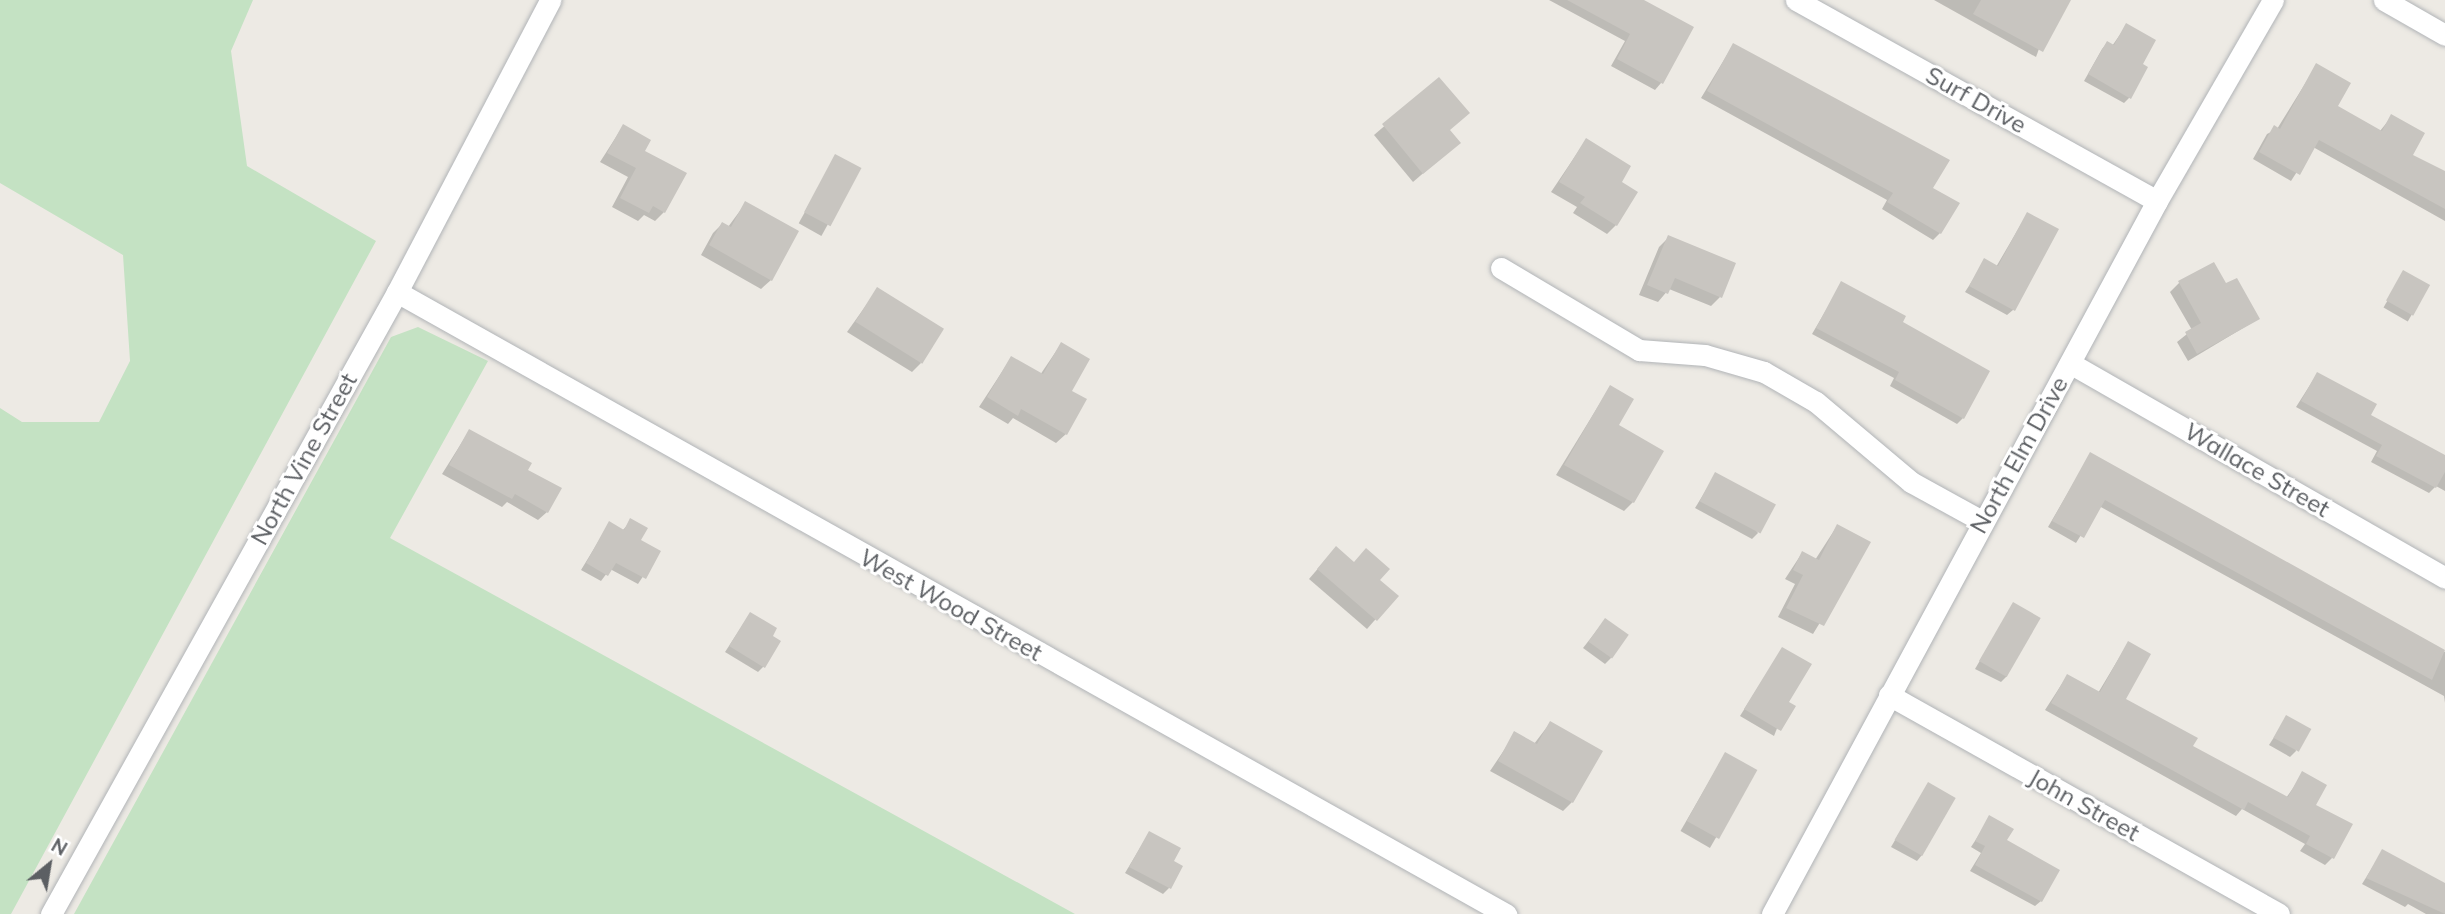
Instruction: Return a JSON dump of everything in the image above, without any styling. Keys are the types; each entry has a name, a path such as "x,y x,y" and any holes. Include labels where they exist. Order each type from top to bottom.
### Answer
{"street":[{"name":"North Vine Street","path":"51,914 397,292 551,0"},
{"name":"Surf Drive","path":"1796,0 2157,201"},
{"name":"North Elm Drive","path":"1772,914 2157,201 2273,0"},
{"path":"2384,0 2445,35"},
{"path":"1501,268 1639,350 1705,355 1764,372 1816,402 1911,482 1982,521"},
{"name":"West Wood Street","path":"397,292 1506,914"},
{"name":"Wallace Street","path":"2070,363 2445,578"},
{"name":"John Street","path":"1889,695 2278,914"}],"green space":[{"path":"0,0 253,0 231,51 247,166 376,241 11,914 0,914 0,408 22,422 99,422 130,361 123,255 0,183"},
{"path":"418,327 488,361 390,538 1075,914 74,914 391,337"}],"building":[{"path":"1567,0 1644,0 1694,27 1663,84 1617,59 1630,34"},
{"path":"1981,0 2071,0 2043,52 1973,14"},
{"path":"2126,23 2156,40 2143,64 2148,67 2131,99 2088,74 2107,41 2114,45"},
{"path":"1733,43 1950,160 1933,188 1960,203 1941,234 1887,202 1893,193 1707,91"},
{"path":"2316,63 2351,83 2338,106 2382,131 2391,114 2425,133 2413,155 2445,171 2445,209 2319,140 2300,175 2259,152 2274,125 2280,129"},
{"path":"1439,77 1470,113 1450,130 1461,143 1423,174 1382,124"},
{"path":"623,124 651,140 645,151 687,173 665,213 653,206 649,213 620,198 636,168 607,153"},
{"path":"1586,138 1631,166 1622,182 1638,192 1617,226 1580,203 1585,197 1559,182"},
{"path":"835,154 861,168 831,226 804,212"},
{"path":"745,201 799,231 772,281 709,245 722,222 731,227"},
{"path":"2027,212 2059,229 2015,311 1969,286 1984,258 1998,266"},
{"path":"1668,235 1736,263 1722,298 1675,278 1668,294 1647,285"},
{"path":"2214,262 2226,283 2237,278 2260,319 2197,354 2185,332 2201,323 2178,281"},
{"path":"2403,270 2430,285 2413,316 2386,301"},
{"path":"1841,281 1906,316 1903,322 1990,371 1964,419 1895,380 1899,372 1816,328"},
{"path":"877,287 944,329 922,364 855,322"},
{"path":"1061,342 1090,359 1072,391 1087,399 1067,435 1021,409 1018,416 987,397 1011,356 1043,374"},
{"path":"2317,372 2377,404 2371,415 2445,455 2445,472 2436,488 2376,456 2382,445 2301,401"},
{"path":"1610,385 1634,399 1619,425 1664,451 1634,503 1564,465"},
{"path":"469,429 532,463 528,470 562,488 548,513 515,494 512,499 449,465"},
{"path":"2090,452 2445,650 2432,680 2105,500 2084,538 2052,521"},
{"path":"1715,472 1776,504 1760,534 1700,501"},
{"path":"630,518 648,528 641,540 661,551 646,579 616,563 608,576 586,563 609,521 624,530"},
{"path":"1837,524 1871,542 1824,626 1786,608 1803,575 1793,570 1802,551 1819,560"},
{"path":"1336,546 1354,562 1366,548 1390,569 1380,580 1399,596 1377,621 1317,569"},
{"path":"2013,602 2041,618 2007,677 1979,661"},
{"path":"750,612 777,628 773,636 781,641 765,668 729,646"},
{"path":"1605,618 1629,635 1612,658 1588,642"},
{"path":"2128,641 2151,654 2126,699 2198,738 2193,746 2288,797 2302,771 2327,785 2316,805 2353,824 2334,859 2306,844 2310,836 2248,802 2244,810 2051,703 2067,674 2100,692"},
{"path":"1782,647 1812,664 1789,702 1796,706 1781,731 1744,709"},
{"path":"2286,715 2311,729 2299,752 2273,738"},
{"path":"1550,721 1603,751 1573,803 1498,761 1514,731 1537,744"},
{"path":"1725,752 1757,770 1719,839 1687,821"},
{"path":"1928,782 1956,798 1922,856 1894,840"},
{"path":"1989,815 2014,829 2007,840 2060,870 2042,902 1975,865 1985,846 1975,841"},
{"path":"1149,831 1181,848 1174,861 1183,866 1171,889 1129,867"},
{"path":"2382,849 2445,883 2445,914 2366,878"}]}
